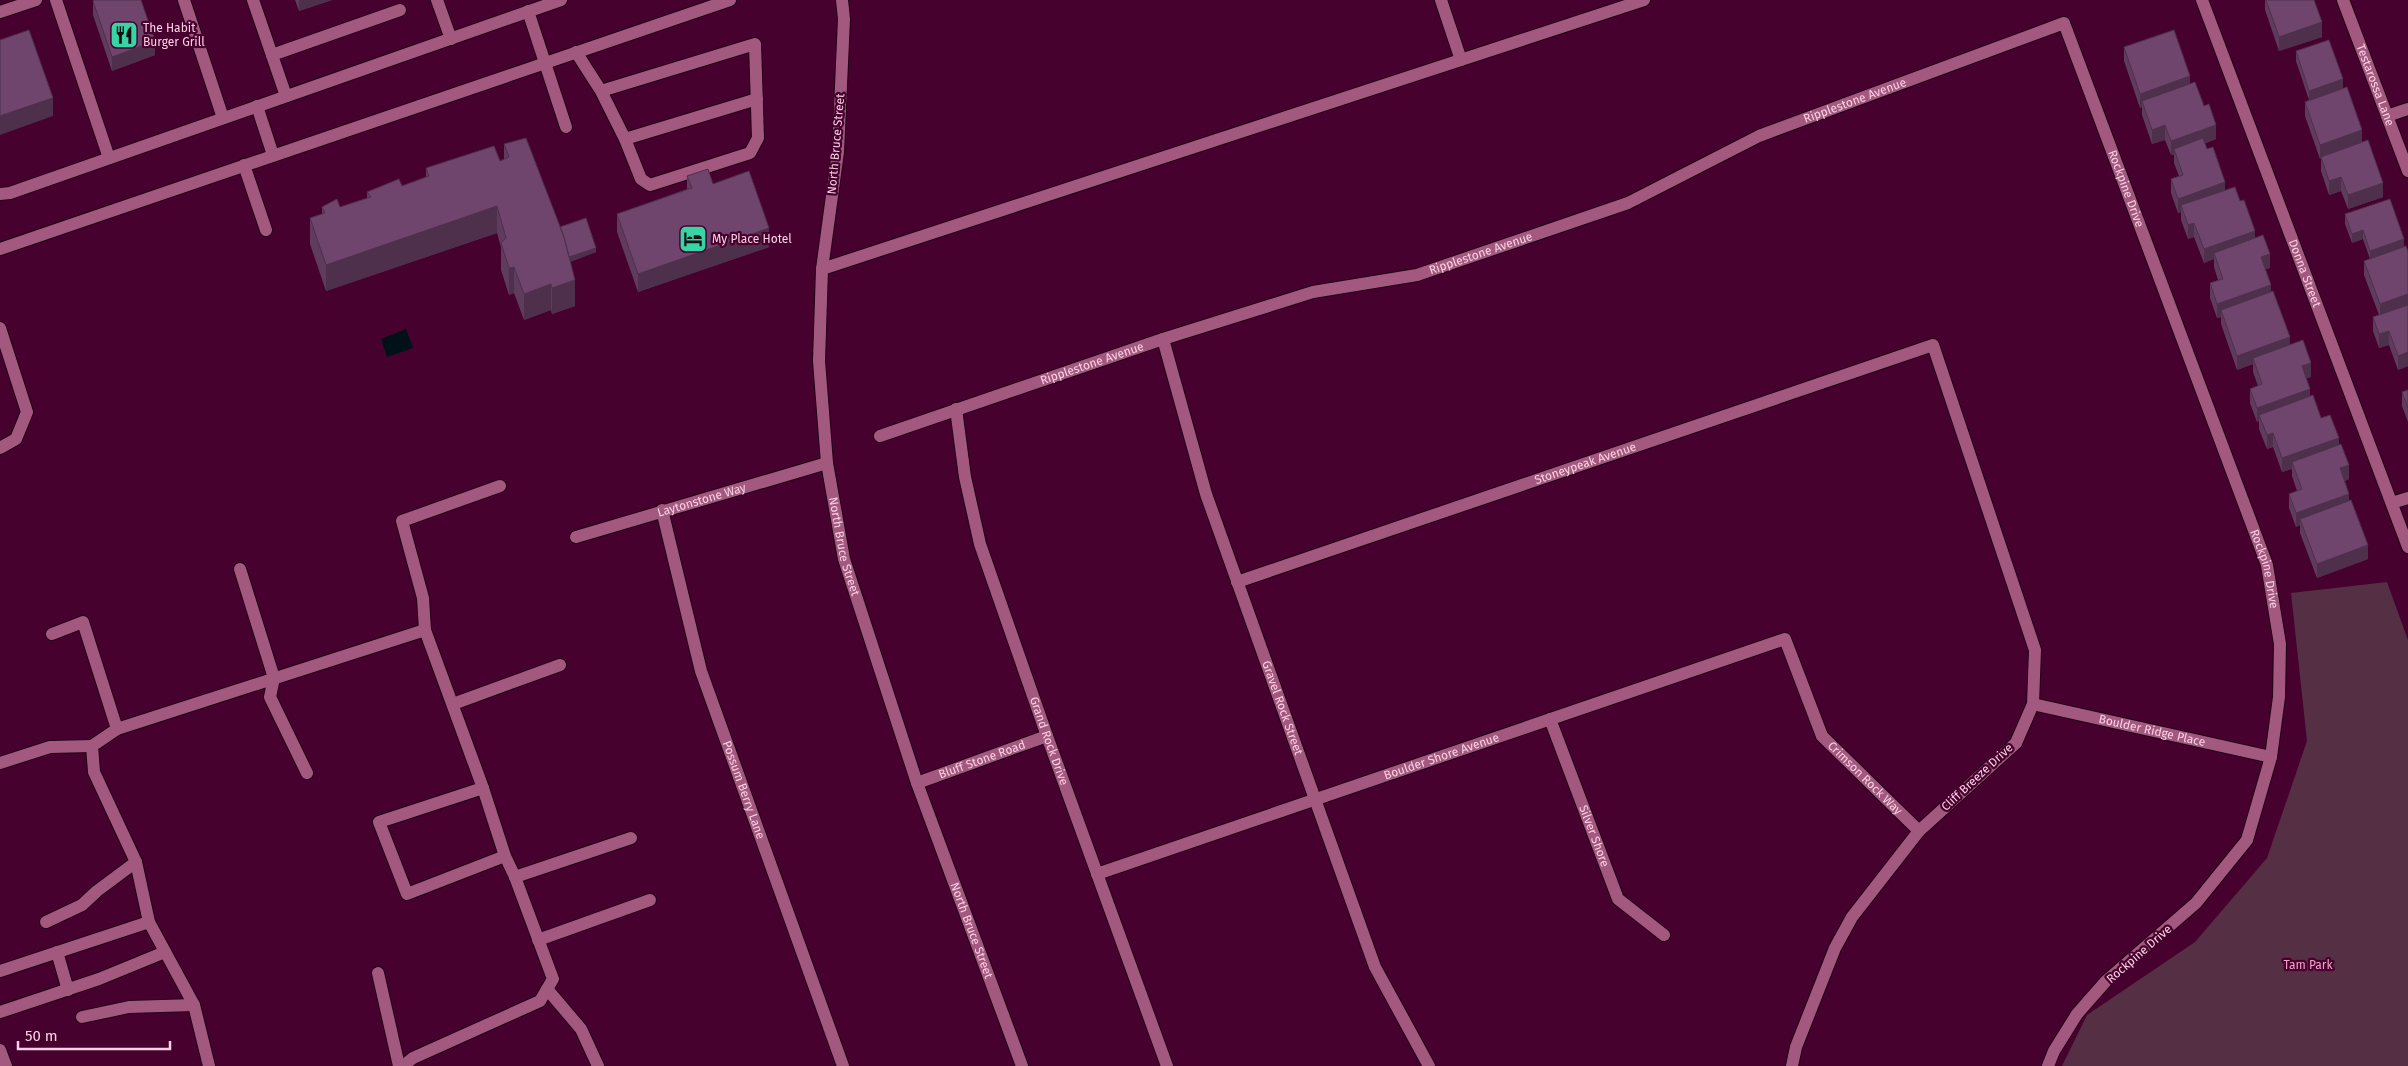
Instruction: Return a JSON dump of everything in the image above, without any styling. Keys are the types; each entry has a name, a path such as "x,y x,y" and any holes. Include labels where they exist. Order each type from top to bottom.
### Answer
{"street":[{"path":"0,12 36,0"},
{"path":"56,0 109,158"},
{"path":"184,0 223,118"},
{"path":"254,0 286,96"},
{"path":"437,0 451,39"},
{"path":"0,194 10,193 561,0"},
{"path":"0,248 730,0"},
{"name":"North Bruce Street","path":"842,0 844,18 838,152 822,268 819,361 827,463 844,559 917,783 1022,1066"},
{"path":"1441,0 1461,60"},
{"path":"822,268 1644,0"},
{"name":"Donna Street","path":"2202,0 2392,503 2406,534 2408,547"},
{"name":"Testarossa Lane","path":"2344,0 2408,171"},
{"path":"272,55 400,10"},
{"path":"528,11 566,127"},
{"name":"Ripplestone Avenue","path":"880,436 1164,338 1312,292 1417,275 1628,203 1759,136 2064,23"},
{"name":"Rockpine Drive","path":"2048,1066 2054,1051 2077,1014 2106,981 2196,904 2247,840 2271,757 2279,697 2280,644 2267,565 2064,23"},
{"path":"576,52 601,91 625,139 641,179 650,185 750,153 758,138 755,44 601,91"},
{"path":"625,139 757,99"},
{"path":"257,106 273,155"},
{"path":"2387,116 2408,110"},
{"path":"244,165 266,230"},
{"path":"0,328 27,412 16,439 0,448"},
{"name":"Gravel Rock Street","path":"1164,338 1206,494 1375,967 1429,1066"},
{"name":"Stoneypeak Avenue","path":"1237,582 1934,345"},
{"name":"Cliff Breeze Drive","path":"1792,1066 1796,1047 1835,948 1852,917 1919,831 2016,743 2033,704 2035,650 1934,345"},
{"name":"Grand Rock Drive","path":"956,409 965,477 980,544 1047,736 1167,1066"},
{"name":"Laytonstone Way","path":"576,537 662,510 827,463"},
{"path":"411,1063 540,1001 552,979 515,877 505,856 483,788 425,630 423,598 402,521 500,486"},
{"path":"2392,503 2408,498"},
{"name":"Possum Berry Lane","path":"662,510 701,671 843,1066"},
{"path":"240,569 274,678 270,697 307,773"},
{"path":"52,634 83,622 117,729"},
{"path":"0,763 50,747 92,746 117,729 425,630"},
{"name":"Boulder Shore Avenue","path":"1097,874 1786,638"},
{"name":"Crimson Rock Way","path":"1786,638 1822,736 1919,831"},
{"path":"453,704 560,665"},
{"name":"Boulder Ridge Place","path":"2033,704 2271,757"},
{"name":"Silver Shore","path":"1550,719 1618,899 1664,934"},
{"name":"Bluff Stone Road","path":"917,783 1047,736"},
{"path":"92,746 94,772 136,862 149,922 194,1005 209,1066"},
{"path":"483,788 378,822 407,894 505,856"},
{"path":"515,877 631,838"},
{"path":"46,922 82,905 97,891 136,862"},
{"path":"538,940 650,900"},
{"path":"0,971 149,922"},
{"path":"57,952 68,990"},
{"path":"0,1012 99,980 165,952"},
{"path":"378,974 399,1066"},
{"path":"547,989 581,1029 598,1066"},
{"path":"82,1017 129,1007 194,1005"},
{"path":"0,1050 6,1066"}],"green space":[{"name":"Tam Park","path":"2387,582 2408,640 2408,1066 2062,1066 2087,1015 2195,942 2267,858 2307,741 2291,593"}],"shaded area":[{"path":"406,329 413,348 387,357 381,339"}],"building":[{"name":"The Habit Burger Grill","path":"94,0 141,0 155,41 112,57"},
{"path":"2266,0 2314,0 2322,22 2279,37"},
{"path":"29,30 53,98 0,116 0,40"},
{"path":"2174,30 2190,76 2140,94 2124,47"},
{"path":"2329,40 2343,79 2309,91 2296,51"},
{"path":"2195,82 2204,106 2209,104 2216,125 2171,141 2165,125 2152,130 2142,101"},
{"path":"2347,87 2362,130 2320,145 2305,102"},
{"path":"526,138 564,237 575,280 552,288 551,284 524,294 514,267 509,268 501,243 506,238 497,206 326,265 310,218 325,213 322,207 337,199 340,207 371,197 367,192 399,179 402,186 429,176 426,168 494,146 500,161 509,157 504,144"},
{"path":"2203,138 2207,149 2213,147 2225,182 2178,199 2171,179 2183,175 2174,149"},
{"path":"2368,140 2383,183 2348,195 2341,177 2329,181 2321,157"},
{"name":"My Place Hotel","path":"708,169 713,184 749,171 769,228 638,274 617,214 692,188 687,176"},
{"path":"2235,187 2240,201 2244,200 2255,231 2204,249 2194,223 2188,225 2181,205"},
{"path":"2390,199 2404,239 2370,251 2363,230 2352,234 2345,214"},
{"path":"586,218 596,248 569,257 560,227"},
{"path":"2263,235 2270,254 2261,257 2271,285 2217,304 2210,283 2223,279 2214,253"},
{"path":"2406,246 2408,252 2408,294 2380,304 2364,261"},
{"path":"2273,291 2290,337 2237,356 2221,310"},
{"path":"2408,305 2408,352 2398,356 2389,331 2379,334 2373,317"},
{"path":"2303,340 2311,363 2302,366 2310,389 2257,408 2250,389 2262,384 2253,358"},
{"path":"2408,390 2408,408 2402,392"},
{"path":"2313,395 2321,418 2330,415 2339,438 2282,458 2273,433 2267,435 2259,415"},
{"path":"2341,444 2349,465 2340,468 2349,494 2296,513 2289,494 2302,489 2292,462"},
{"path":"2351,500 2368,545 2317,564 2300,519"}],"place":[{"name":"The Habit Burger Grill","path":"124,35"},
{"name":"My Place Hotel","path":"693,239"}]}
